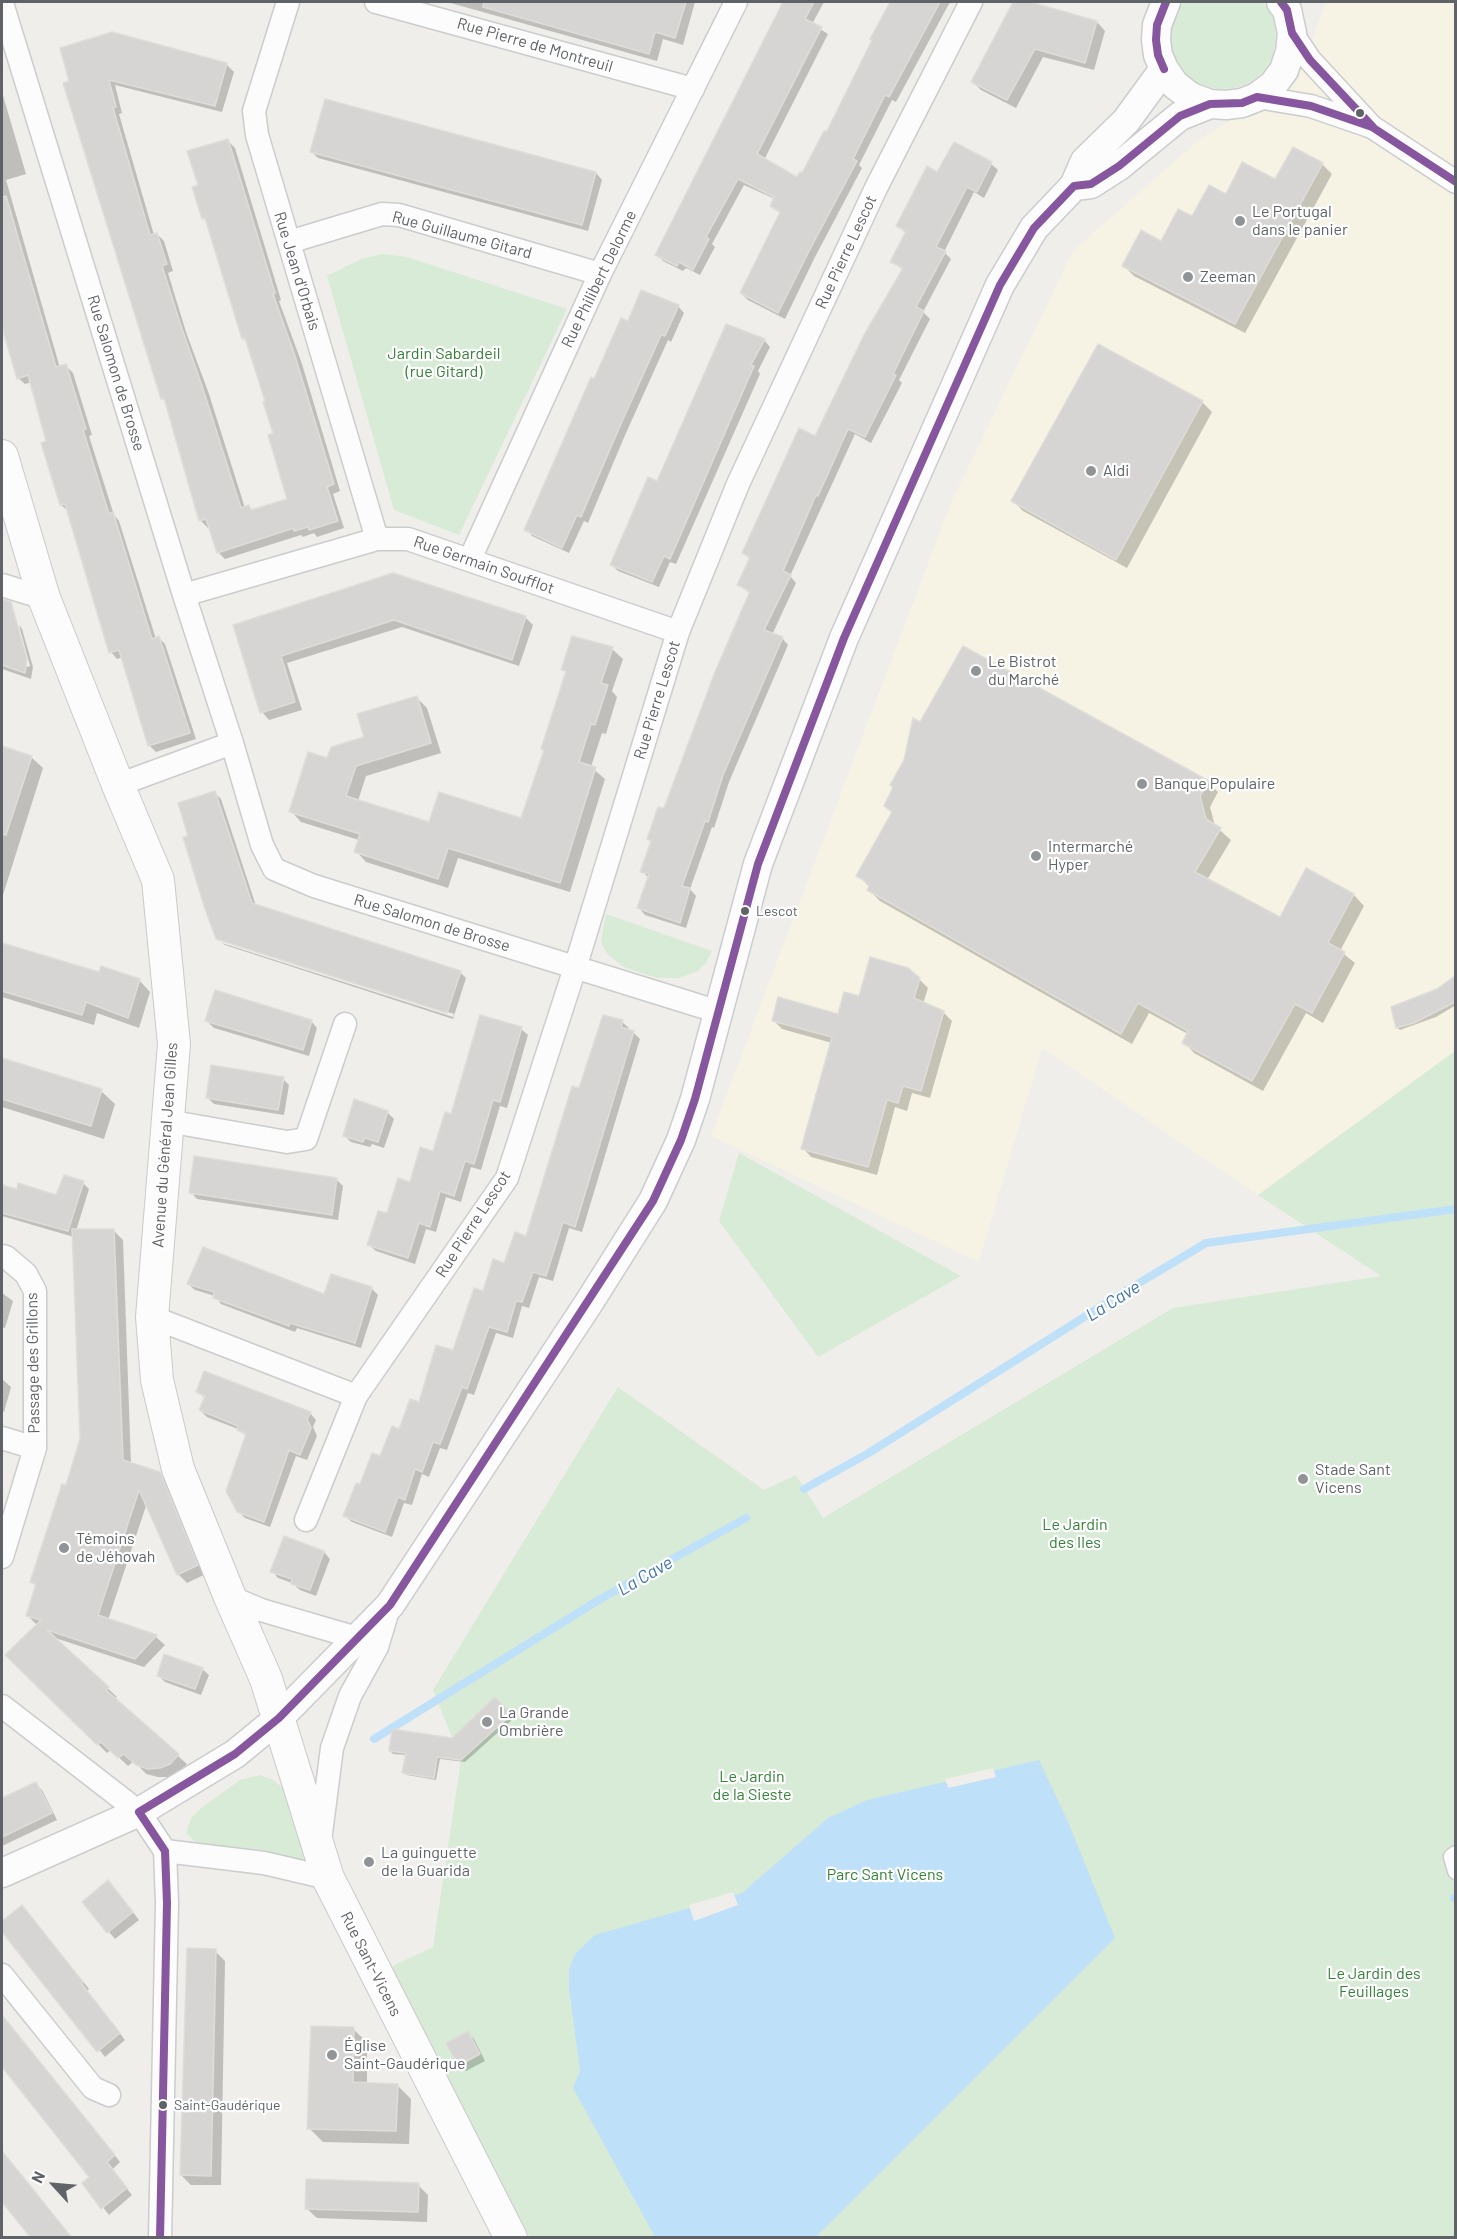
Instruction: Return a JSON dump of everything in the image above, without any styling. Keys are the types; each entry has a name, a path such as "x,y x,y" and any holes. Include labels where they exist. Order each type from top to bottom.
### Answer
{"main road":[{"name":"Avenue du Général Jean Gilles","path":"2,456 44,598 158,880 174,1044 152,1317 158,1380 178,1469 230,1598 266,1679 279,1718"},
{"name":"Rue Sant-Vicens","path":"279,1718 328,1878 511,2238"}],"street":[{"name":"Rue Jean d'Orbais","path":"288,2 254,111 257,135 377,539"},
{"name":"Rue Pierre de Montreuil","path":"376,2 693,89"},
{"name":"Rue Philibert Delorme","path":"470,559 600,274 736,2"},
{"name":"Rue Pierre Lescot","path":"306,1520 356,1396 507,1178 575,968 678,632 738,484 866,209 971,2"},
{"name":"Rue Salomon de Brosse","path":"2,3 262,845 274,869 314,886 719,1012"},
{"path":"1157,9 1156,40 1164,69 1175,85 1191,97 1209,104 1226,105 1242,103 1257,97 1272,85 1284,70 1290,52 1287,12"},
{"path":"1287,12 1310,60 1372,127 1455,182"},
{"path":"2,1873 139,1812 235,1754 279,1718 390,1605 653,1201 687,1124 758,864 844,638 1000,285 1034,228 1074,186 1085,161 1126,122 1164,69"},
{"path":"1257,97 1311,106 1372,127"},
{"path":"1074,186 1091,184 1119,166 1180,116 1209,104"},
{"name":"Rue Guillaume Gitard","path":"289,242 382,214 399,216 600,274"},
{"name":"Rue Germain Soufflot","path":"184,596 377,539 408,539 678,632"},
{"path":"2,585 44,598"},
{"path":"118,785 232,743"},
{"path":"167,1121 287,1142 306,1139 345,1024"},
{"name":"Passage des Grillons","path":"2,1256 26,1274 35,1291 35,1448 2,1557"},
{"path":"152,1317 356,1396"},
{"path":"2,1438 35,1448"},
{"path":"230,1598 261,1610 357,1638"},
{"name":"Rue Sant-Vicens","path":"319,1848 332,1748 350,1696 377,1647 390,1605"},
{"path":"2,1706 139,1812 165,1851 167,1903 160,2238"},
{"path":"165,1851 264,1863 328,1878"},
{"path":"1455,1854 1452,1857 1455,1870"},
{"path":"2,1974 93,2088 109,2095"}],"shaded area":[{"path":"1326,2 1455,2 1455,1051 1258,1195 1042,1048 979,1262 711,1136 951,503 1073,251 1201,138 1297,82"}],"green space":[{"path":"1183,2 1263,2 1274,19 1276,37 1273,55 1264,71 1251,82 1235,88 1218,89 1202,85 1188,76 1177,63 1171,47 1170,30 1175,14"},
{"name":"Jardin Sabardeil (rue Gitard)","path":"382,254 407,257 567,309 459,535 394,510 327,276 361,259"},
{"path":"606,914 712,951 706,963 698,971 679,978 657,978 626,968 608,955 603,947 601,941"},
{"name":"Parc Sant Vicens","path":"1455,1051 1455,2237 530,2237 466,2122 386,1969 433,1947 461,1760 433,1690 618,1387 764,1490 796,1475 823,1518 1173,1308 1381,1276 1258,1195"},
{"path":"739,1153 961,1276 818,1357 719,1221"},
{"path":"260,1775 273,1780 282,1787 289,1799 310,1867 265,1850 201,1844 186,1833 191,1818 200,1809 240,1780"}],"water":[{"path":"1039,1760 1069,1824 1115,1938 816,2237 655,2237 573,2088 580,2071 569,1988 569,1970 575,1954 595,1935 742,1893 828,1818 867,1800"}],"pier":[{"path":"993,1768 996,1777 948,1788 945,1779"},
{"path":"733,1892 738,1905 694,1921 689,1905"}],"building":[{"path":"484,2 686,2 675,38 655,32 649,54 483,7"},
{"path":"783,2 814,2 805,19 822,27 757,154 797,177 800,172 802,173 824,131 827,131 890,2 940,2 889,97 885,95 853,159 857,161 778,313 740,293 780,212 770,206 774,197 738,179 706,237 709,239 693,270 679,262 677,266 655,255"},
{"path":"1013,2 1030,2 1097,21 1085,63 1035,49 1007,100 971,82"},
{"path":"112,32 227,63 215,106 109,80 116,107 113,108 150,235 157,233 167,264 162,266 241,508 249,505 251,510 287,499 268,435 273,433 263,402 265,401 245,338 242,339 205,218 202,219 192,187 198,185 187,151 228,139 275,293 273,294 295,356 334,484 327,487 338,521 309,530 308,527 294,531 294,528 217,553 206,519 199,521 164,398 161,399 63,83 69,81 60,48"},
{"path":"325,99 596,172 582,225 310,152"},
{"path":"954,142 992,162 977,192 967,187 936,247 946,251 916,307 924,311 865,437 848,429 783,571 791,575 764,630 783,637 723,775 708,822 705,821 682,886 690,888 680,923 637,908 649,874 640,872 651,841 647,839 658,807 664,808 715,672 750,591 737,585 750,557 742,553 799,428 815,436 864,335 903,268 890,262 906,231 896,226 927,166 937,172"},
{"path":"1293,147 1323,163 1235,324 1122,266 1141,230 1161,241 1178,209 1192,216 1209,185 1226,194 1242,162 1275,179"},
{"path":"6,196 56,367 66,364 86,429 83,430 109,514 113,512 152,639 159,636 190,733 148,746 119,650 109,653 65,504 60,505 41,443 46,441 28,375 17,379 2,327 2,197"},
{"path":"641,290 679,305 665,336 661,335 581,517 577,515 562,548 524,530 591,377 594,379 621,318 628,321"},
{"path":"726,324 765,339 751,365 754,366 670,559 664,556 652,582 610,565 648,477 657,481"},
{"name":"Aldi","path":"1098,344 1203,401 1116,560 1011,501"},
{"path":"393,573 526,616 512,660 394,620 281,656 295,702 260,713 233,625"},
{"path":"2,599 11,602 27,659 25,673 2,665"},
{"path":"572,636 613,647 601,683 608,685 595,725 591,724 579,762 596,767 560,883 448,848 438,879 354,852 360,834 289,812 308,752 327,758 331,747 364,737 357,714 417,696 431,743 356,766 346,796 429,822 439,792 521,818 544,750 541,749 566,671 561,670"},
{"name":"Intermarché Hyper","path":"963,646 1209,781 1200,796 1206,819 1221,828 1195,872 1280,917 1306,868 1354,894 1328,943 1345,952 1312,1013 1295,1004 1252,1081 1182,1043 1188,1031 1138,1003 1121,1034 867,890 870,884 856,876 892,812 884,806 893,787 890,785 904,760 913,718 920,722"},
{"path":"2,746 32,756 6,835 2,834"},
{"path":"215,791 252,903 461,971 447,1013 216,939 183,837 188,836 178,803"},
{"path":"2,943 99,972 101,966 140,979 128,1018 86,1002 82,1015 2,991"},
{"path":"870,957 908,968 920,978 914,998 944,1011 921,1091 903,1086 898,1103 887,1100 868,1167 801,1149 832,1037 772,1021 778,997 838,1014 844,992 859,996"},
{"path":"1455,976 1455,1002 1414,1023 1396,1028 1391,1007 1437,989"},
{"path":"215,990 312,1020 303,1050 205,1021"},
{"path":"480,1015 522,1027 500,1102 493,1100 474,1164 465,1161 454,1196 440,1191 430,1227 419,1223 408,1258 367,1245 378,1211 387,1213 398,1178 410,1182 420,1147 433,1151 445,1112 451,1114"},
{"path":"603,1015 623,1020 621,1027 634,1031 575,1227 563,1222 546,1276 533,1272 522,1302 516,1301 507,1332 489,1327 467,1389 462,1387 440,1444 433,1442 422,1472 415,1469 405,1500 398,1497 385,1532 343,1516 356,1483 360,1484 372,1453 380,1456 392,1426 399,1429 410,1399 419,1402 436,1345 453,1350 474,1288 483,1291 493,1259 504,1263 515,1232 526,1236 572,1086 579,1088"},
{"path":"2,1058 102,1089 91,1126 2,1099"},
{"path":"211,1065 284,1077 278,1110 206,1098"},
{"path":"354,1099 388,1111 378,1142 365,1138 363,1142 343,1136"},
{"path":"194,1156 337,1178 332,1215 189,1193"},
{"path":"64,1175 84,1181 68,1231 2,1213 2,1185 17,1189 18,1183 56,1195"},
{"path":"72,1229 114,1229 123,1460 160,1472 198,1565 177,1575 139,1490 98,1615 157,1635 135,1659 47,1630 109,1687 106,1690 179,1754 170,1764 160,1768 148,1769 136,1765 124,1754 118,1758 101,1742 97,1745 5,1655 41,1620 26,1616 36,1584 30,1582 62,1484 66,1485 80,1439"},
{"path":"203,1247 324,1294 331,1274 372,1287 355,1343 290,1323 289,1326 213,1298 214,1292 187,1284"},
{"path":"204,1371 311,1412 307,1419 311,1428 300,1455 289,1450 264,1522 237,1512 226,1491 246,1434 237,1430 238,1426 199,1410 205,1396 196,1392"},
{"path":"284,1536 324,1551 310,1590 291,1584 292,1579 270,1572"},
{"path":"164,1654 203,1668 195,1689 157,1676"},
{"name":"La Grande Ombrière","path":"495,1697 512,1714 461,1760 437,1757 434,1778 402,1773 406,1753 389,1751 392,1729 452,1738"},
{"path":"36,1782 52,1813 2,1837 2,1798"},
{"path":"108,1880 133,1912 107,1933 82,1902"},
{"path":"22,1905 120,2033 97,2052 2,1932 2,1921"},
{"path":"187,1948 216,1949 211,2176 180,2175"},
{"path":"2,2015 115,2155 107,2162 127,2188 101,2209 82,2183 89,2177 2,2067"},
{"name":"Église Saint-Gaudérique","path":"311,2026 354,2027 353,2082 398,2084 396,2131 307,2129"},
{"path":"468,2031 480,2054 458,2066 446,2043"},
{"path":"2,2151 72,2238 31,2238 2,2202"},
{"path":"306,2179 419,2183 418,2212 305,2209"}],"waterway":[{"name":"La Cave","path":"804,1489 867,1454 1206,1243 1456,1209"},
{"name":"La Cave","path":"544,1634 597,1601 746,1518"},
{"name":"La Cave","path":"374,1739 539,1637"}],"transit line":[{"path":"1164,69 1158,55 1156,40 1157,25 1166,2"},
{"path":"1281,2 1287,10 1292,33 1310,60 1373,127"},
{"path":"139,1812 235,1754 279,1718 390,1605 653,1201 681,1140 695,1099 758,864 844,638 1000,285 1034,228 1074,186 1091,184 1119,166 1180,116 1210,104 1242,103 1257,97 1311,106 1372,127 1456,182"},
{"path":"139,1812 165,1851 167,1903 160,2238"}],"place":[{"name":"Le Portugal dans le panier","path":"1240,221"},
{"name":"Zeeman","path":"1188,277"},
{"name":"Aldi","path":"1091,471"},
{"name":"Le Bistrot du Marché","path":"976,671"},
{"name":"Banque Populaire","path":"1142,784"},
{"name":"Intermarché Hyper","path":"1036,856"},
{"name":"Lescot","path":"745,911"},
{"name":"Stade Sant Vicens","path":"1303,1479"},
{"name":"Témoins de Jéhovah","path":"64,1548"},
{"name":"La Grande Ombrière","path":"487,1722"},
{"name":"La guinguette de la Guarida","path":"369,1862"},
{"name":"Église Saint-Gaudérique","path":"332,2055"},
{"name":"Saint-Gaudérique","path":"163,2105"}],"park label":[{"name":"Le Jardin des Iles","path":"1075,1534"},
{"name":"Le Jardin de la Sieste","path":"752,1786"},
{"name":"Le Jardin des Feuillages","path":"1374,1983"}]}
